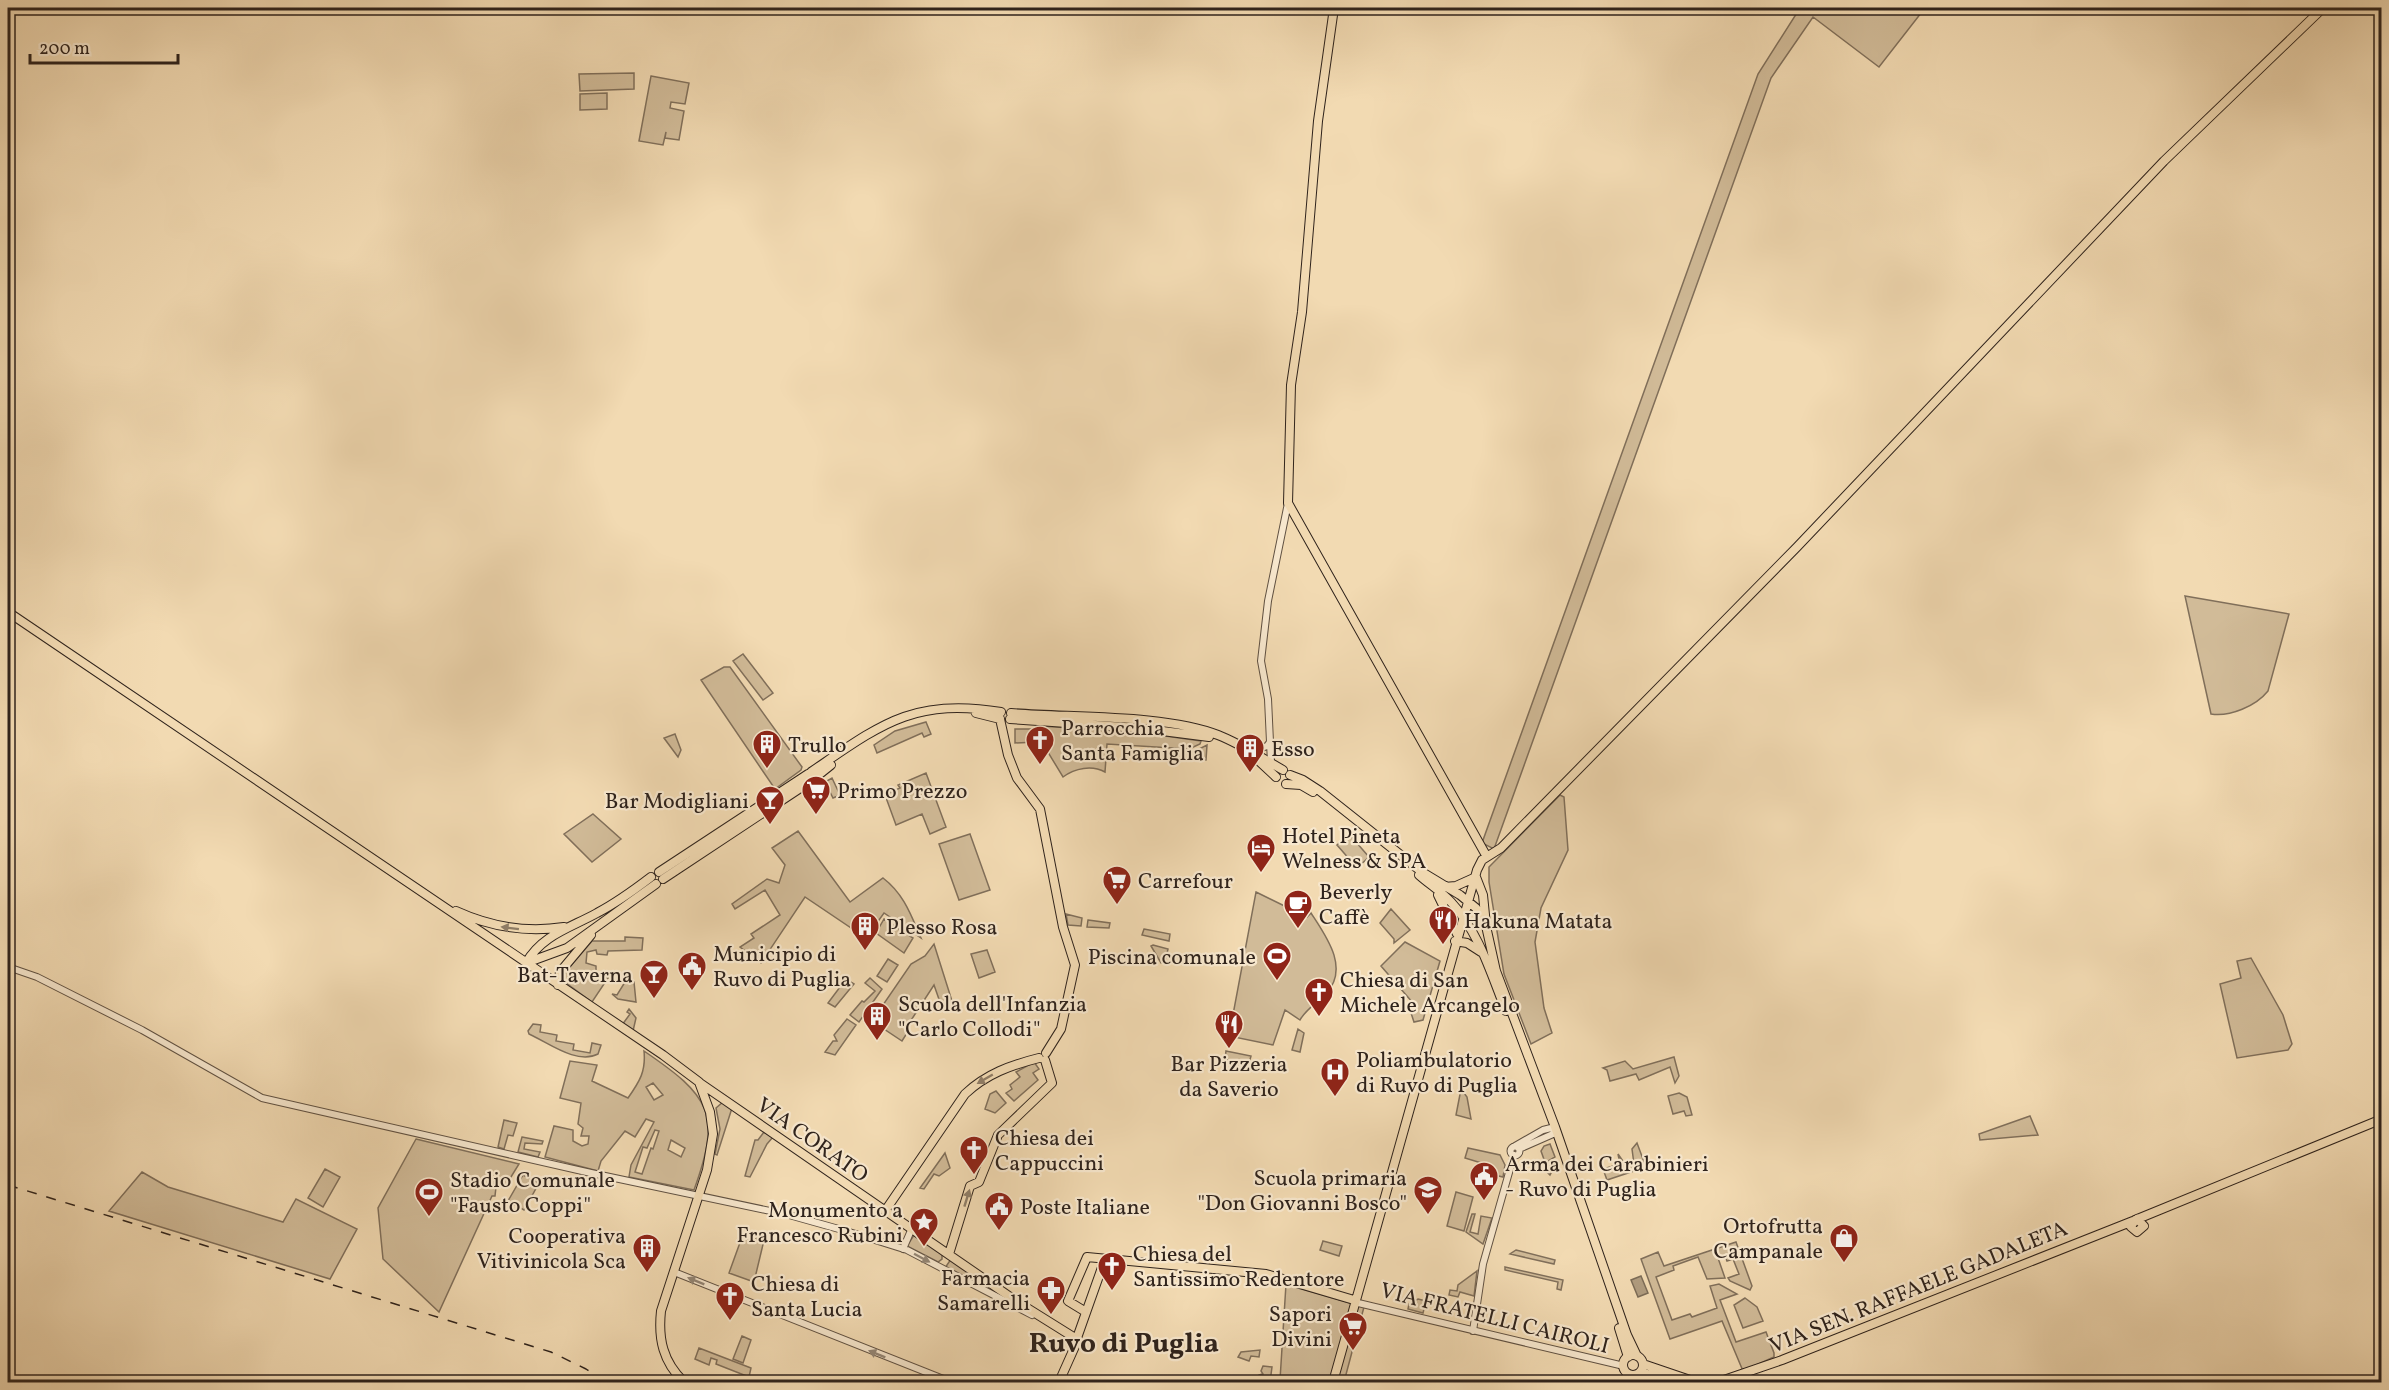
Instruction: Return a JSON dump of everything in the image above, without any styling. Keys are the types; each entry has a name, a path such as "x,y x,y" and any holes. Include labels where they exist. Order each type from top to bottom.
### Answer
{"main road":[{"path":"1334,8 1318,121 1302,312 1291,385 1288,503 1486,858"},
{"path":"1333,1383 1456,938 1482,860 1501,848 1797,547 2164,161 2323,8"},
{"path":"8,612 525,963"},
{"path":"525,963 542,943 568,926 599,912 657,878 867,740 916,716 956,711 1000,717 1006,722 1010,717"},
{"path":"885,1211 966,1094 980,1081 1014,1064 1044,1057 1061,1029 1075,965 1064,927 1040,809 1017,778 1008,755 1000,717"},
{"path":"1005,736 1010,717"},
{"path":"1010,717 1152,722 1198,729 1218,735 1320,791 1440,889 1463,917 1483,953 1553,1129"},
{"path":"1010,717 1202,735 1252,757 1268,767 1280,784 1301,785 1319,795 1440,889 1468,901 1486,926"},
{"path":"1276,777 1287,773"},
{"path":"1286,784 1287,773"},
{"path":"1440,889 1456,886 1477,875"},
{"path":"1477,875 1485,905 1486,926 1496,971 1627,1335 1642,1368 1680,1383"},
{"path":"525,963 567,948 657,878"},
{"path":"1440,889 1456,938"},
{"path":"437,903 473,919 500,927 534,930 568,926"},
{"path":"558,985 560,972 603,922"},
{"path":"1456,938 1483,953"},
{"name":"VIA CORATO","path":"525,963 663,1055 699,1083 909,1226 1018,1305 1075,1340"},
{"path":"949,1254 970,1186 979,1182 998,1135 1052,1083 1044,1057"},
{"path":"684,1383 669,1364 659,1330 661,1311 699,1196 712,1148 710,1112 699,1083"},
{"path":"710,1112 717,1101 725,1100"},
{"name":"VIA SEN. RAFFAELE GADALETA","path":"1718,1383 1728,1381 2117,1226 2137,1223 2154,1212 2382,1119"},
{"path":"1592,1236 1628,1357 1624,1366 1630,1374 1642,1368 1698,1383"},
{"path":"1086,1312 1068,1301 1087,1257 1275,1278 1355,1302"},
{"path":"1059,1383 1105,1260"},
{"path":"1628,1357 1637,1356"}],"street":[{"path":"1271,763 1268,699 1261,661 1268,601 1288,503"},
{"path":"1251,752 1270,742"},
{"path":"8,967 37,977 142,1030 253,1094 279,1103 789,1215 903,1248 1018,1305"},
{"path":"1473,1331 1483,1264 1514,1155 1511,1150 1553,1129"},
{"path":"903,1248 909,1226"},
{"path":"674,1272 951,1383"},
{"name":"VIA FRATELLI CAIROLI","path":"1355,1302 1624,1366"}],"shaded area":[{"path":"1800,8 1925,8 1879,67 1813,17 1771,78 1494,849 1482,843 1758,74"},
{"path":"634,73 634,89 580,91 579,74"},
{"path":"651,76 689,83 685,104 671,102 670,108 684,111 679,140 665,138 666,132 663,145 639,141"},
{"path":"607,93 607,109 580,110 580,94"},
{"path":"2185,596 2289,614 2268,691 2250,706 2226,714 2211,714"},
{"path":"743,654 773,693 763,700 733,661"},
{"path":"724,667 730,667 802,767 775,789 701,680"},
{"path":"926,722 931,734 924,737 922,733 877,753 874,745 895,731"},
{"path":"1041,726 1144,733 1201,741 1200,744 1189,749 1107,744 1105,772 1084,768 1063,777 1040,739"},
{"path":"1015,729 1037,729 1037,742 1015,743"},
{"path":"675,734 681,750 678,757 664,738"},
{"path":"1207,745 1206,760 1192,759 1195,751"},
{"path":"926,773 946,827 930,834 922,814 896,825 885,795 900,788 898,785"},
{"path":"832,778 840,795 833,798 825,782"},
{"path":"1560,795 1564,797 1568,850 1541,908 1535,942 1544,1008 1552,1033 1531,1044 1504,974 1489,882 1489,867"},
{"path":"593,814 621,839 592,862 564,834"},
{"path":"798,831 850,902 883,878 890,884 906,905 921,938 884,913 866,938 805,897 761,963 740,947 754,938 751,934 780,915 765,890 735,909 732,904 767,879 779,883 785,865 772,848"},
{"path":"970,834 990,890 959,900 939,844"},
{"path":"1349,834 1369,857 1357,868 1337,845"},
{"path":"1256,892 1307,917 1311,913 1329,942 1336,963 1333,984 1300,1020 1285,1010 1273,1045 1229,1036"},
{"path":"1391,909 1410,930 1394,943 1394,939 1380,923"},
{"path":"1066,914 1082,918 1081,926 1068,925"},
{"path":"884,919 913,938 904,953 876,933"},
{"path":"1088,920 1110,923 1109,928 1087,927"},
{"path":"1144,929 1170,934 1169,941 1142,935"},
{"path":"625,937 643,938 642,950 608,951 607,955 597,954 596,950 587,952 586,963 596,966 596,971 608,978 592,1002 562,980 562,976 592,941 625,941"},
{"path":"1405,942 1440,961 1423,1020 1414,1022 1409,1007 1413,1003 1381,966"},
{"path":"934,944 952,1001 941,1005 934,985 906,1028 909,1030 902,1041 872,1021 911,964 925,956"},
{"path":"1151,946 1168,949 1165,962 1161,963"},
{"path":"987,950 995,972 979,978 971,954"},
{"path":"2251,958 2283,1015 2292,1044 2288,1050 2237,1058 2220,984 2241,978 2237,961"},
{"path":"888,959 898,965 887,982 877,976"},
{"path":"870,978 882,989 859,1022 850,1015 875,991 865,983"},
{"path":"846,979 854,984 835,1007 828,1003"},
{"path":"625,982 634,982 636,1002 618,999 612,994 617,995"},
{"path":"629,1009 636,1018 633,1031 622,1025 630,1014 627,1012"},
{"path":"847,1019 856,1025 835,1055 825,1052 833,1041 837,1041 834,1035"},
{"path":"533,1024 541,1025 540,1032 557,1035 556,1041 574,1044 573,1050 590,1053 592,1043 601,1045 598,1054 581,1057 563,1051 529,1034 528,1031"},
{"path":"1298,1029 1304,1033 1300,1052 1292,1050"},
{"path":"644,1051 684,1081 696,1094 704,1108 708,1124 707,1142 703,1164 694,1190 629,1177 631,1165 654,1122 646,1119 635,1137 625,1131 601,1161 598,1171 545,1157 554,1126 573,1130 573,1141 582,1146 588,1144 589,1136 581,1136 583,1128 578,1124 581,1103 560,1098 570,1061 597,1065 592,1081 628,1098 641,1076","holes":["653,1083 663,1095 654,1100 646,1087","655,1130 659,1131 642,1174 635,1172 643,1147 647,1148","671,1140 685,1148 681,1157 668,1150"]},
{"path":"1226,1051 1251,1056 1247,1071 1234,1069 1236,1062 1225,1059"},
{"path":"1674,1057 1679,1076 1675,1083 1670,1067 1639,1080 1636,1074 1610,1081 1607,1070 1603,1068 1625,1061 1633,1069"},
{"path":"1034,1062 1039,1069 1033,1073 1038,1080 1014,1101 1006,1093 1012,1089 1010,1085 1020,1077 1016,1072"},
{"path":"1461,1089 1467,1097 1471,1119 1456,1115"},
{"path":"996,1091 1006,1103 995,1113 985,1109 990,1094"},
{"path":"1679,1093 1687,1097 1692,1115 1686,1116 1684,1111 1673,1114 1668,1096"},
{"path":"723,1102 732,1108 717,1155 715,1154 720,1129 716,1108"},
{"path":"2030,1116 2038,1135 1980,1140 1979,1134"},
{"path":"504,1120 517,1123 513,1136 508,1135 504,1149 498,1147"},
{"path":"764,1132 773,1137 750,1177 745,1176 755,1140 758,1140"},
{"path":"522,1137 543,1141 542,1144 525,1143 524,1149 540,1152 538,1157 518,1152"},
{"name":"Stadio Comunale \"Fausto Coppi\"","path":"416,1139 519,1164 506,1185 496,1187 495,1196 492,1196 439,1312 383,1259 378,1208"},
{"path":"1637,1143 1646,1167 1607,1180 1603,1169 1620,1164 1618,1154 1627,1167 1634,1164 1632,1149"},
{"path":"1550,1144 1555,1157 1548,1161 1549,1165 1557,1162 1550,1175 1544,1169 1546,1165 1541,1151 1544,1146"},
{"path":"1468,1148 1500,1155 1505,1165 1503,1177 1486,1173 1488,1165 1465,1158"},
{"path":"945,1153 950,1168 939,1176 934,1174 924,1189 920,1188"},
{"path":"325,1169 340,1177 323,1207 308,1198"},
{"path":"142,1172 168,1187 283,1222 296,1199 357,1229 330,1279 109,1211"},
{"path":"523,1175 539,1183 524,1210 508,1201"},
{"path":"1456,1192 1473,1197 1464,1231 1447,1226"},
{"path":"1472,1214 1475,1214 1470,1232 1478,1234 1481,1216 1492,1218 1483,1244 1466,1232"},
{"path":"761,1234 765,1236 754,1282 729,1273 742,1237 753,1242"},
{"path":"914,1235 942,1253 942,1259 938,1262 907,1246"},
{"path":"1323,1241 1342,1246 1339,1256 1320,1250"},
{"path":"1736,1242 1752,1286 1750,1290 1730,1281 1728,1278 1739,1274 1733,1259 1727,1261 1725,1256 1718,1258 1725,1278 1707,1279 1698,1257 1673,1266 1674,1270 1656,1277 1672,1320 1690,1314 1692,1317 1717,1308 1710,1286 1719,1284 1737,1294 1720,1300 1736,1342 1766,1332 1774,1353 1774,1357 1743,1371 1722,1321 1670,1339 1641,1259 1658,1252 1664,1266"},
{"path":"1516,1250 1555,1260 1554,1264 1510,1254"},
{"path":"951,1259 1018,1305 945,1268"},
{"path":"1505,1267 1563,1280 1561,1290 1557,1289 1558,1282 1505,1270"},
{"path":"1477,1271 1474,1296 1460,1292 1458,1297 1449,1295 1450,1290 1457,1291 1458,1285"},
{"path":"1641,1276 1648,1293 1638,1297 1631,1280"},
{"path":"1286,1284 1364,1307 1344,1382 1280,1380"},
{"path":"1745,1298 1757,1307 1763,1321 1743,1328 1734,1305"},
{"path":"1418,1299 1426,1301 1423,1313 1408,1309 1409,1304"},
{"path":"742,1336 751,1340 743,1363 733,1359"},
{"path":"699,1348 751,1368 749,1377 716,1364 717,1360 711,1358 709,1365 695,1359"},
{"path":"1260,1350 1259,1357 1251,1356 1249,1361 1238,1357 1241,1352"},
{"path":"1263,1366 1272,1367 1270,1382 1257,1381 1259,1375 1263,1374 1261,1371"}],"railway":[{"path":"8,1185 551,1352 586,1369 605,1382"}],"place":[{"name":"Parrocchia Santa Famiglia","path":"1040,766"},
{"name":"Trullo","path":"767,770"},
{"name":"Esso","path":"1250,774"},
{"name":"Primo Prezzo","path":"816,816"},
{"name":"Bar Modigliani","path":"770,826"},
{"name":"Hotel Pineta Welness & SPA","path":"1261,874"},
{"name":"Carrefour","path":"1117,906"},
{"name":"Beverly Caffè","path":"1298,930"},
{"name":"Hakuna Matata","path":"1443,946"},
{"name":"Plesso Rosa","path":"865,952"},
{"name":"Piscina comunale","path":"1277,982"},
{"name":"Municipio di Ruvo di Puglia","path":"692,992"},
{"name":"Bat-Taverna","path":"654,1000"},
{"name":"Chiesa di San Michele Arcangelo","path":"1319,1018"},
{"name":"Scuola dell'Infanzia \"Carlo Collodi\"","path":"877,1042"},
{"name":"Bar Pizzeria da Saverio","path":"1229,1050"},
{"name":"Poliambulatorio di Ruvo di Puglia","path":"1335,1098"},
{"name":"Chiesa dei Cappuccini","path":"974,1176"},
{"name":"Arma dei Carabinieri - Ruvo di Puglia","path":"1484,1202"},
{"name":"Scuola primaria \"Don Giovanni Bosco\"","path":"1428,1216"},
{"name":"Stadio Comunale \"Fausto Coppi\"","path":"429,1218"},
{"name":"Poste Italiane","path":"999,1232"},
{"name":"Monumento a Francesco Rubini","path":"924,1248"},
{"name":"Ortofrutta Campanale","path":"1844,1264"},
{"name":"Cooperativa Vitivinicola Sca","path":"647,1274"},
{"name":"Chiesa del Santissimo Redentore","path":"1112,1292"},
{"name":"Farmacia Samarelli","path":"1051,1316"},
{"name":"Chiesa di Santa Lucia","path":"730,1322"},
{"name":"Sapori Divini","path":"1353,1352"}],"district":[{"name":"Ruvo di Puglia","path":"1124,1342"}]}
